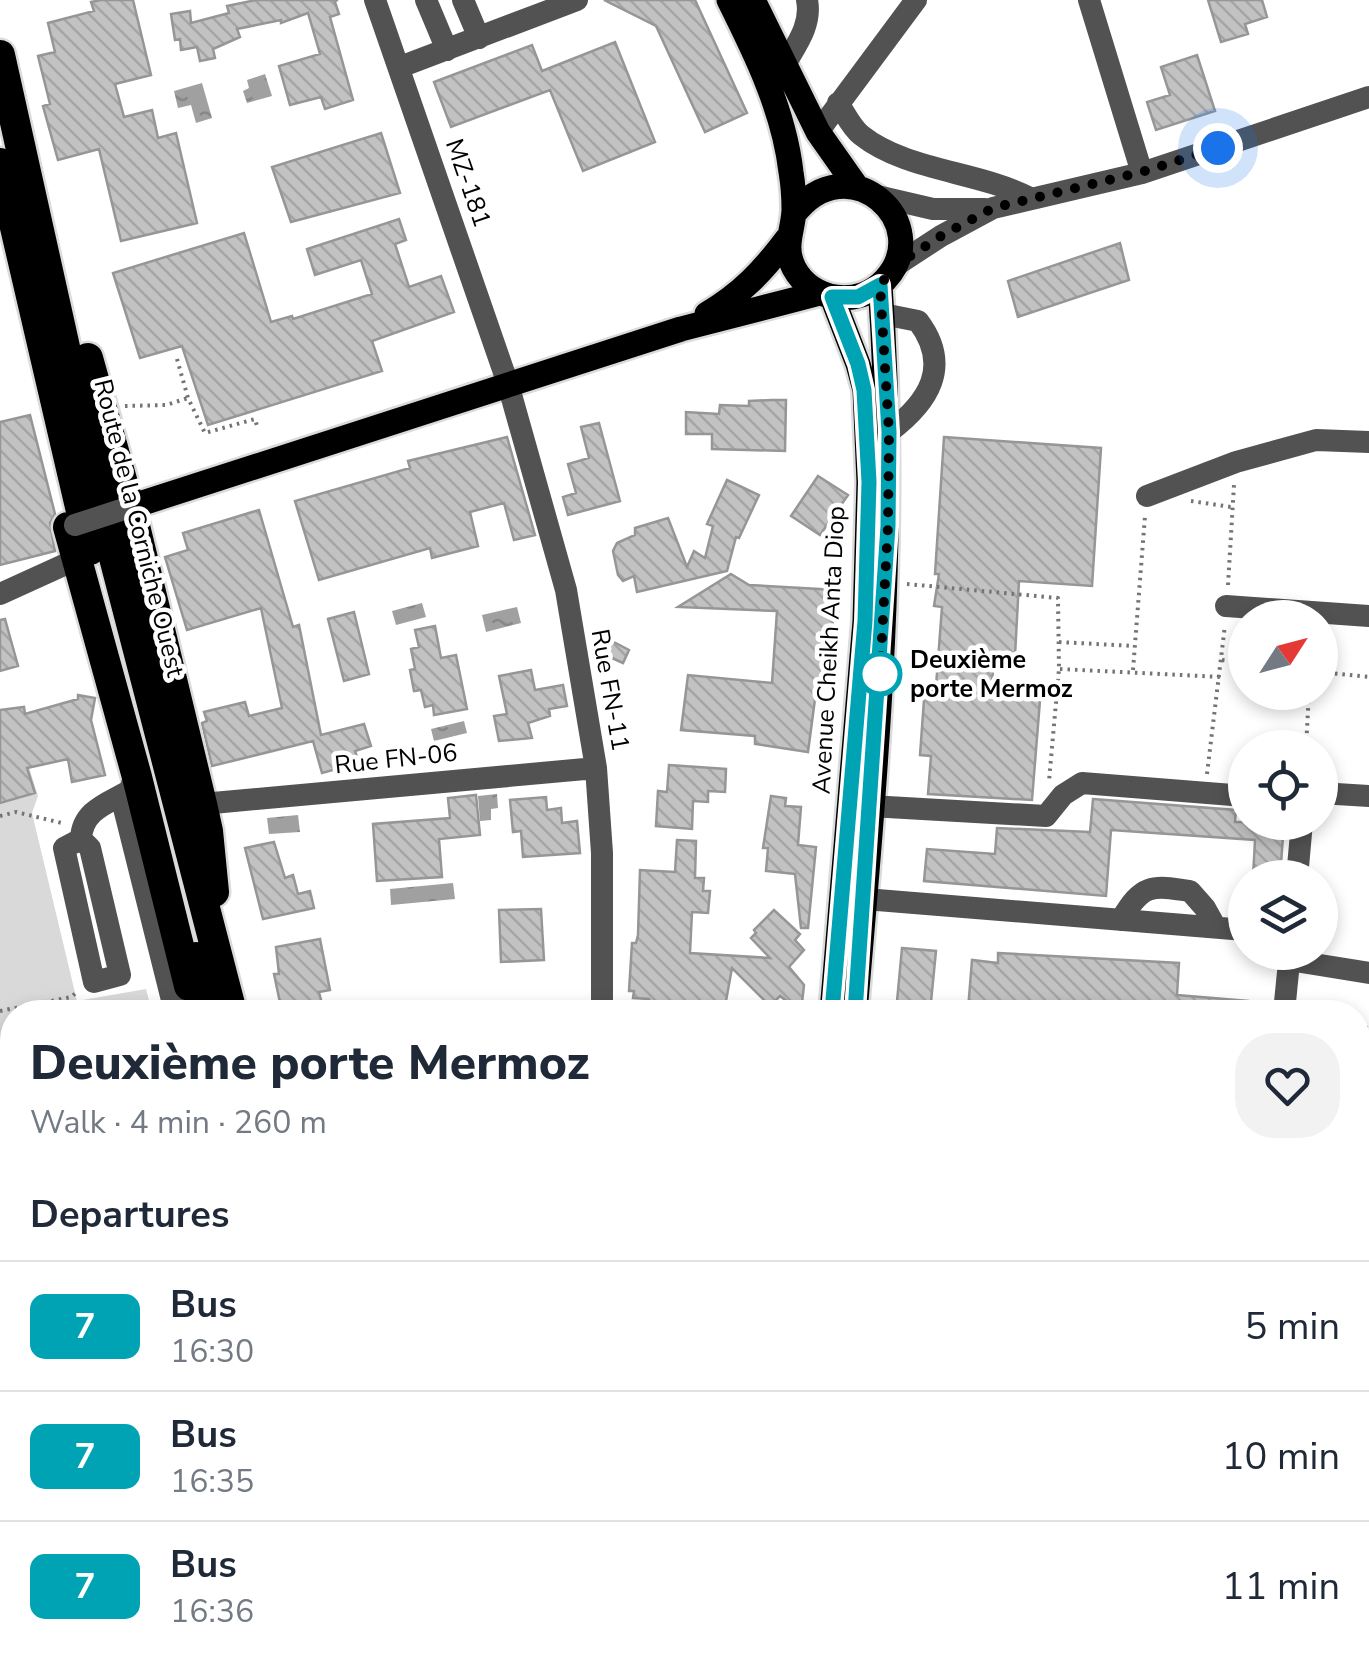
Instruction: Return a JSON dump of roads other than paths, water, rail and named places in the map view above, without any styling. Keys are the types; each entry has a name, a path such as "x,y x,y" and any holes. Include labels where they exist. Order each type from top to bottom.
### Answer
{"highway":[{"name":"Route de la Corniche Ouest","path":"0,55 9,154 79,507 207,1000"},
{"name":"Route de la Corniche Ouest","path":"9,154 228,1000"},
{"path":"9,154 42,178 202,804 214,880 216,958"},
{"path":"0,242 132,785 192,1000"}],"main road":[{"path":"681,329 732,300 758,277 787,239 794,214 791,170 781,121 730,0"},
{"path":"125,509 681,329 826,295 858,297 888,276 900,252 900,236 888,207 866,191 818,132 752,0"},
{"path":"794,214 803,202 827,188 866,191"},
{"path":"787,239 792,265 799,276 826,295"},
{"name":"Avenue Cheikh Anta Diop","path":"857,1000 886,582 889,432 882,314 888,276"},
{"name":"Avenue Cheikh Anta Diop","path":"826,295 858,364 864,390 869,482 865,621 833,1000"}],"street":[{"name":"MZ-181","path":"375,0 508,384"},
{"path":"426,0 447,50"},
{"path":"463,0 480,38"},
{"path":"400,66 577,0"},
{"path":"784,66 805,29 807,0"},
{"path":"818,132 916,0"},
{"path":"1091,0 1142,172"},
{"path":"888,276 941,236 993,208 1142,172 1369,97"},
{"path":"838,103 858,133 888,152 1008,186 1030,198"},
{"path":"866,191 932,209 993,208"},
{"path":"882,314 918,321 932,340 934,378 924,401 889,432"},
{"name":"Rue FN-11","path":"508,384 566,590 596,768 602,853 602,1000"},
{"path":"1147,496 1236,462 1316,440 1369,442"},
{"path":"71,526 125,509"},
{"path":"0,594 77,559"},
{"path":"1226,606 1369,616"},
{"name":"Rue FN-06","path":"202,804 596,768"},
{"path":"870,806 1046,816 1062,796 1082,782 1228,795"},
{"path":"94,982 64,848 82,833 90,812 132,785"},
{"path":"132,785 124,808 173,1000"},
{"path":"1338,794 1369,796"},
{"path":"1121,920 1132,901 1156,886 1190,891 1206,908 1215,926"},
{"path":"865,898 1228,928"},
{"path":"1338,966 1369,972"},
{"path":"1285,1000 1288,970"}],"water":[{"path":"265,74 272,96 247,103 243,91 249,88 247,80"},
{"path":"202,83 212,118 196,123 191,105 178,108 174,91"},
{"path":"422,603 426,617 396,625 392,611"},
{"path":"517,607 521,623 486,632 482,615"},
{"path":"464,721 467,733 434,741 431,729"},
{"path":"497,794 498,808 491,809 491,820 480,821 478,796"},
{"path":"298,815 300,832 269,834 267,818"},
{"path":"453,883 455,899 391,905 390,889"}],"place":[{"name":"Deuxième porte Mermoz","path":"880,674"}]}
